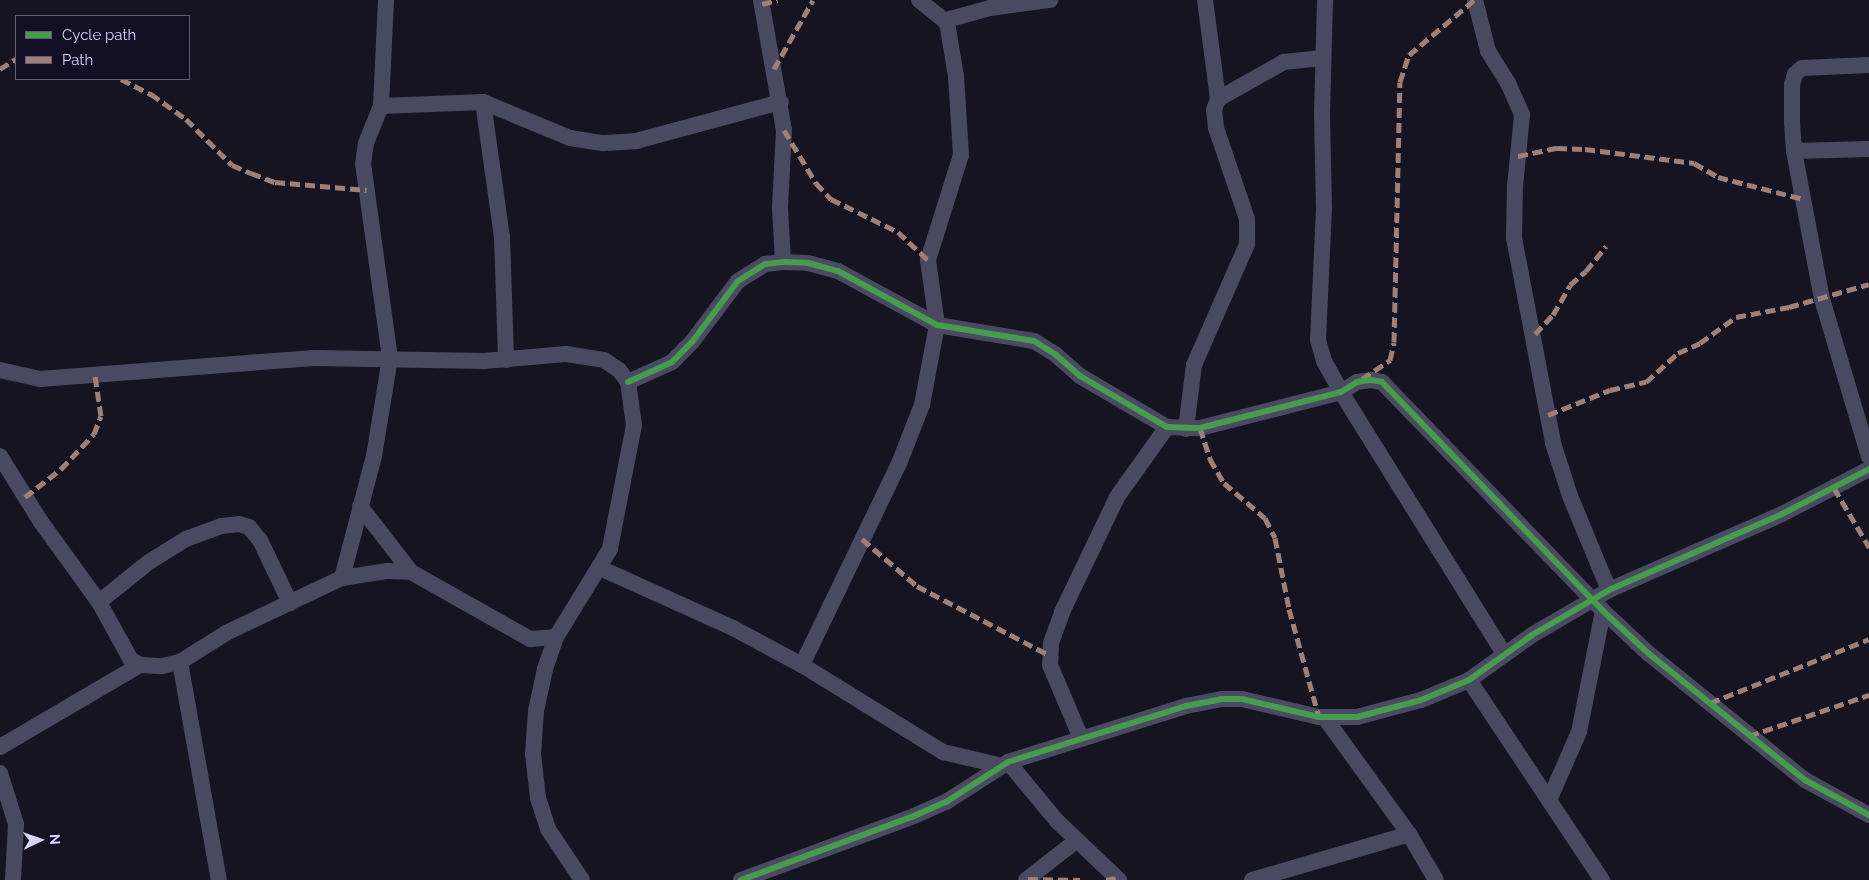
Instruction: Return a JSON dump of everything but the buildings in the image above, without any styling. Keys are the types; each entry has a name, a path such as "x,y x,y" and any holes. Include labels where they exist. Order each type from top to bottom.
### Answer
{"street":[{"path":"342,578 382,413 390,358 363,164 366,143 381,106 386,0"},
{"path":"761,0 781,102 784,130 780,208 783,262"},
{"path":"802,665 900,461 919,414 937,325 928,260 961,154 956,76 946,23 918,0"},
{"path":"946,23 950,19 990,8 1050,0"},
{"path":"1186,429 1194,365 1246,244 1247,219 1216,128 1214,110 1218,99 1205,0"},
{"path":"1326,0 1322,58 1324,208 1318,340 1324,360 1341,392 1504,654"},
{"path":"1475,0 1488,51 1508,83 1522,116 1515,186 1514,238 1535,334 1553,443 1570,496 1609,590"},
{"path":"1218,99 1284,62 1322,58"},
{"path":"1869,65 1814,64 1802,68 1795,74 1792,94 1794,151 1822,299 1869,457"},
{"path":"381,106 483,102 570,138 603,143 645,139 781,102"},
{"path":"483,102 502,237 506,360"},
{"path":"1794,151 1869,149"},
{"path":"628,382 672,362 692,342 738,281 764,264 783,262 808,263 838,271 937,325 1034,341 1056,355 1080,376 1167,427 1186,429 1251,417 1341,392 1358,382 1371,380 1390,388 1591,599 1648,653 1805,780 1869,815"},
{"path":"0,370 40,379 314,358 506,360 566,354 589,355 604,360 628,382 634,425 614,532 600,568 556,637 544,669 536,711 533,754 538,798 548,829 582,880"},
{"path":"1082,738 1050,665 1051,643 1062,612 1117,497 1167,427"},
{"path":"0,456 42,522 99,602 131,660 140,665 162,666 180,662 226,633 342,578 388,571 410,572"},
{"path":"751,879 946,802 1005,764 1082,738 1222,699 1260,702 1325,718 1357,717 1387,710 1470,680 1504,654 1591,599 1782,514 1869,469"},
{"path":"360,506 410,572 530,639 556,637"},
{"path":"99,602 149,562 186,539 221,526 238,524 249,527 260,540 290,603"},
{"path":"600,568 733,628 802,665 943,752 1005,764 1076,841 1119,880"},
{"path":"1550,798 1579,732 1603,611"},
{"path":"530,639 544,669"},
{"path":"180,662 219,880"},
{"path":"0,747 140,665"},
{"path":"1470,680 1550,798 1602,880"},
{"path":"1325,718 1409,834 1436,880"},
{"path":"0,773 16,824 17,846 13,880"},
{"path":"1252,880 1409,834"},
{"path":"1026,880 1076,841"},
{"path":"1296,880 1306,865"}],"marked path":[{"path":"762,4 777,0"},
{"path":"774,69 813,0"},
{"path":"1362,379 1390,360 1394,342 1400,82 1409,55 1474,0"},
{"path":"0,69 15,60"},
{"path":"123,80 151,94 186,119 232,165 275,182 367,190"},
{"path":"784,130 816,183 831,199 898,232 928,260"},
{"path":"1518,156 1557,148 1585,149 1694,163 1718,177 1803,199"},
{"path":"1535,334 1553,315 1570,285 1586,271 1606,246"},
{"path":"1548,415 1610,390 1646,382 1678,353 1700,343 1736,317 1789,307 1869,284"},
{"path":"25,497 61,469 94,434 101,416 95,376"},
{"path":"1200,428 1210,459 1224,483 1265,518 1275,538 1289,609 1319,717"},
{"path":"1834,488 1869,547"},
{"path":"862,539 917,586 1049,655"},
{"path":"1710,703 1869,639"},
{"path":"1749,736 1869,695"},
{"path":"1106,880 1116,878"},
{"path":"1028,879 1080,880"}],"cycle path":[{"path":"628,382 672,362 692,342 738,281 765,264 783,262 808,263 838,271 937,325 1034,341 1056,355 1080,376 1167,427 1200,428 1341,392 1357,382 1371,380 1382,382 1603,611 1648,653 1805,780 1869,815"},
{"path":"741,880 914,816 946,802 1008,762 1186,706 1222,699 1242,699 1319,717 1357,717 1421,700 1469,680 1532,635 1609,590 1782,514 1869,469"}]}
